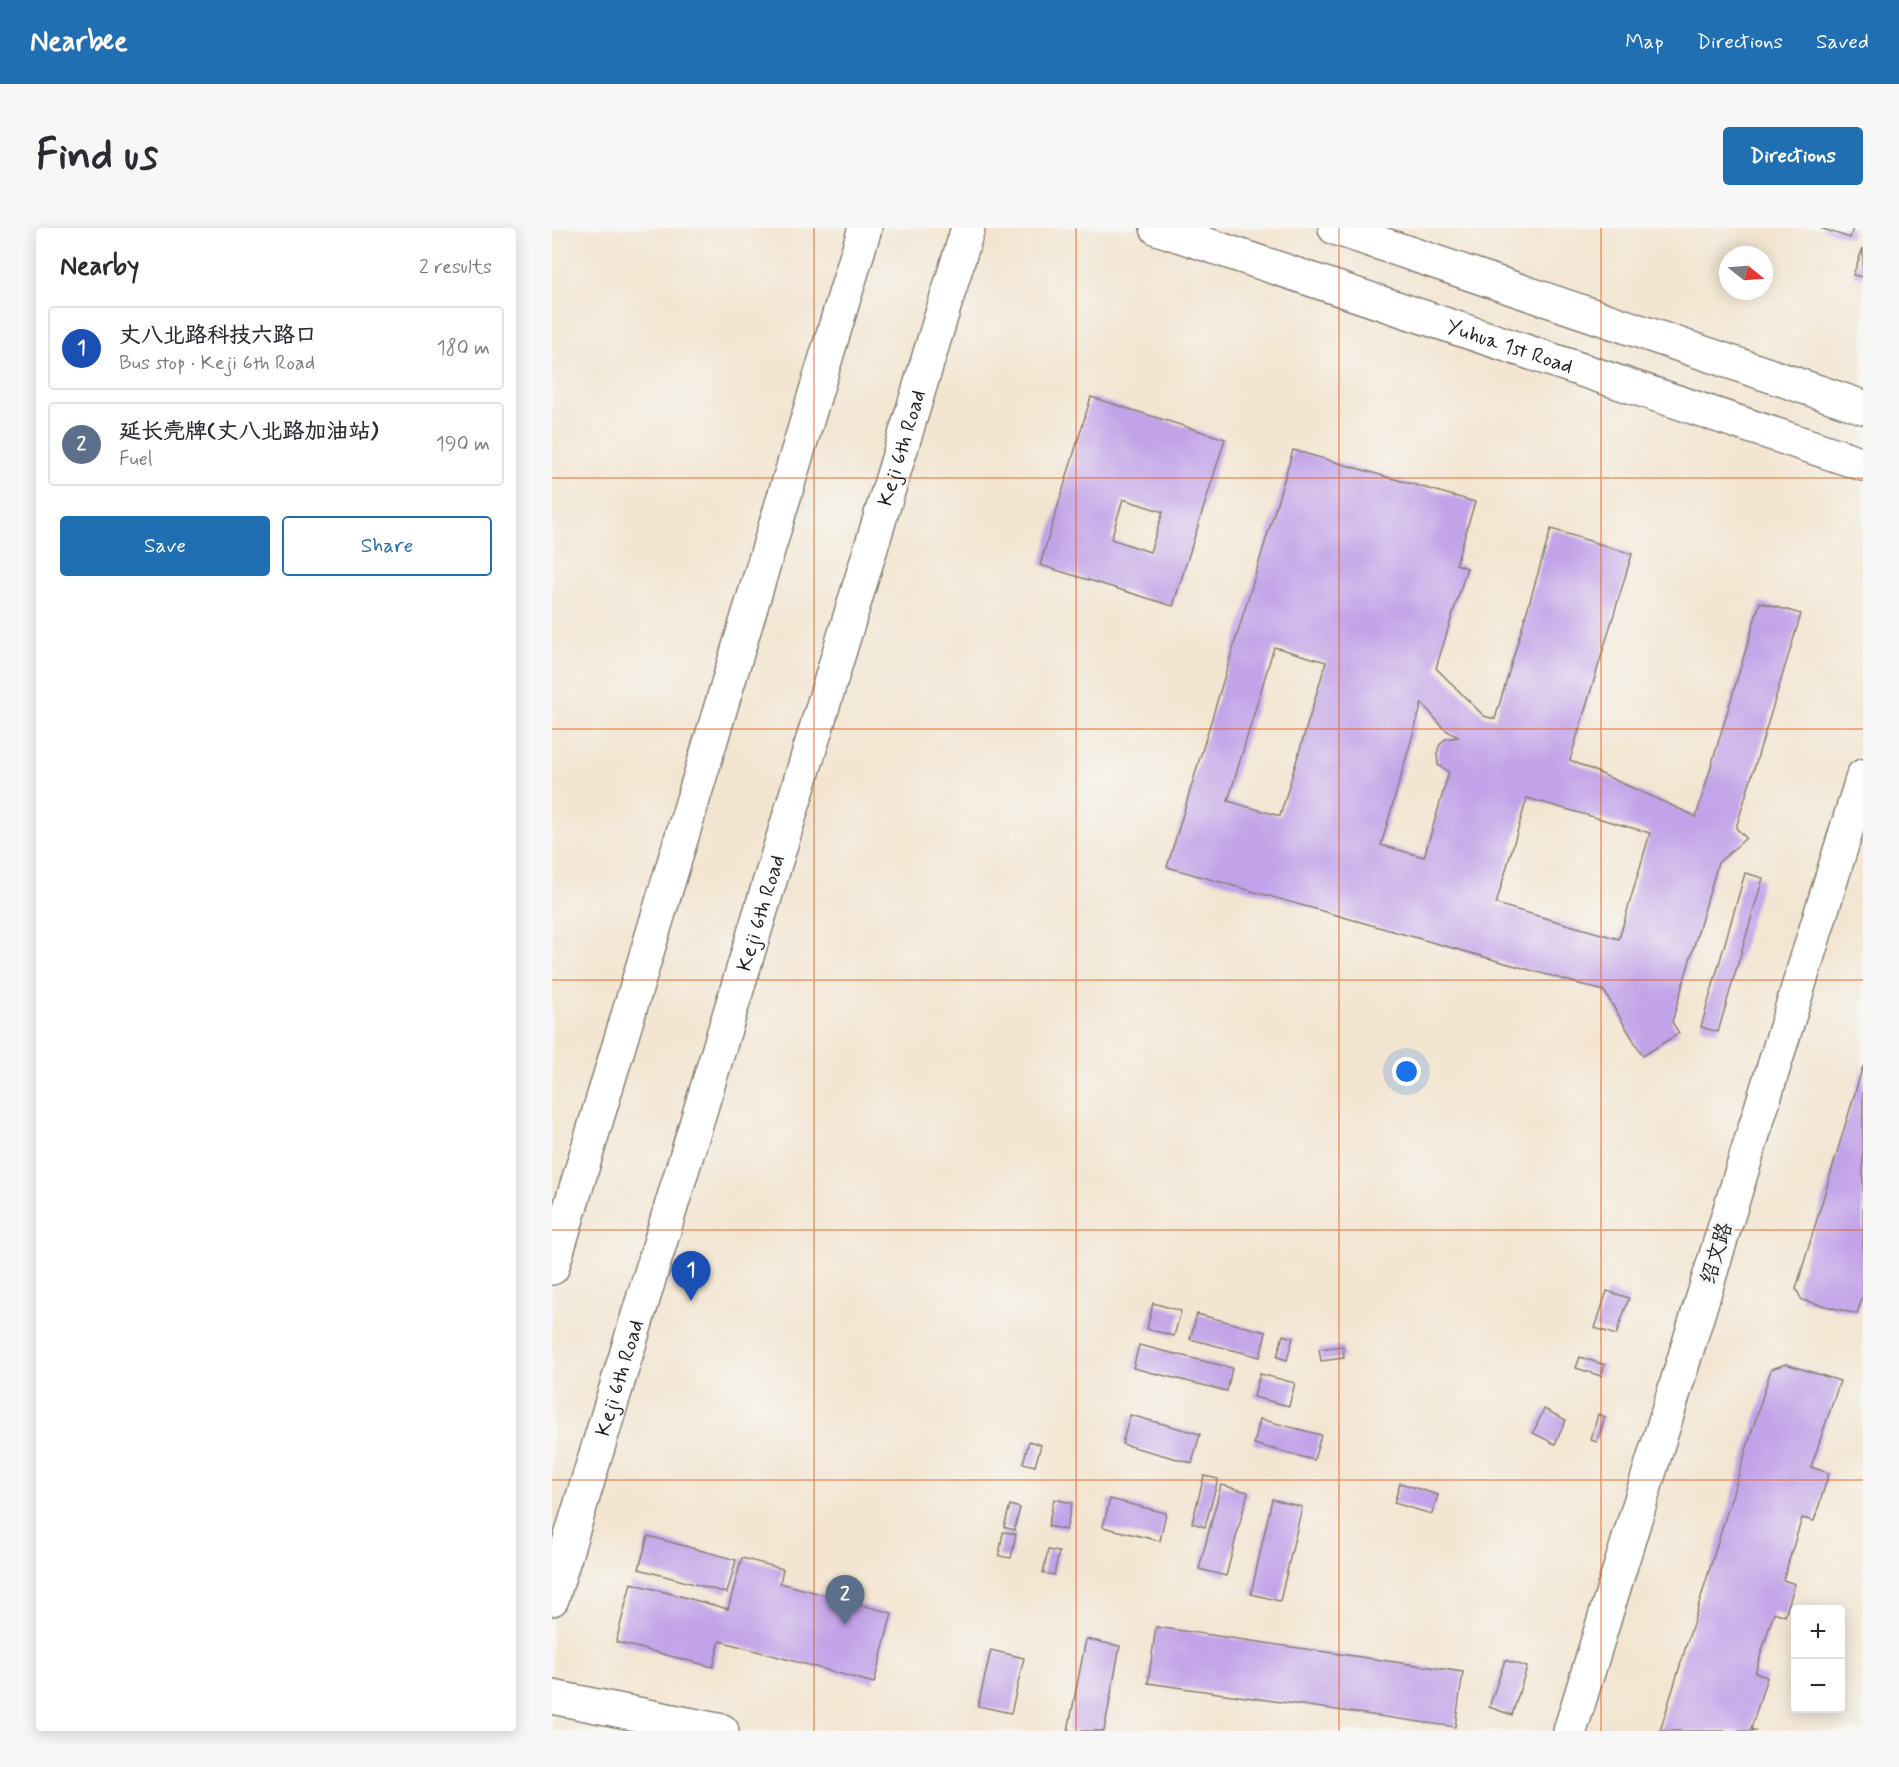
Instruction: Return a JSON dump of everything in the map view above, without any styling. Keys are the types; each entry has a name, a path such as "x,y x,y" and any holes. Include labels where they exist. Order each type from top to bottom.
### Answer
{"main road":[{"path":"552,1269 865,228"},
{"name":"Keji 6th Road","path":"552,1599 969,228"},
{"name":"Yuhua 1st Road","path":"1157,228 1863,464"},
{"path":"1335,228 1863,407"},
{"name":"绍文路","path":"1570,1731 1863,776"},
{"path":"552,1697 722,1731"}],"building":[{"path":"1820,228 1853,228 1850,238"},
{"path":"1863,248 1863,277 1853,275"},
{"path":"1091,397 1225,439 1173,606 1040,565","holes":["1123,499 1163,512 1150,552 1111,539"]},
{"path":"1293,450 1475,502 1456,564 1467,568 1436,668 1484,716 1495,719 1551,529 1632,554 1570,760 1696,817 1760,602 1801,614 1736,828 1746,838 1718,863 1672,1022 1679,1033 1643,1056 1604,991 1167,867","holes":["1274,647 1326,662 1280,816 1228,801","1422,703 1444,729 1458,737 1445,739 1439,746 1438,765 1449,772 1424,857 1381,845","1527,798 1650,833 1619,939 1496,904"]},
{"path":"1745,873 1763,878 1718,1032 1701,1027"},
{"path":"1863,1066 1863,1295 1857,1314 1802,1300 1796,1289"},
{"path":"1607,1291 1629,1298 1616,1335 1595,1328"},
{"path":"1153,1303 1181,1311 1174,1336 1147,1329"},
{"path":"1197,1314 1266,1332 1260,1357 1190,1339"},
{"path":"1283,1335 1293,1338 1287,1360 1277,1357"},
{"path":"1139,1345 1232,1368 1227,1391 1133,1368"},
{"path":"1343,1346 1344,1358 1321,1361 1319,1349"},
{"path":"1580,1357 1605,1365 1601,1376 1576,1368"},
{"path":"1786,1364 1840,1381 1811,1467 1829,1473 1814,1521 1802,1518 1783,1580 1795,1584 1785,1616 1774,1612 1755,1673 1767,1677 1751,1729 1757,1731 1660,1731 1771,1369"},
{"path":"1260,1374 1295,1383 1289,1406 1254,1397"},
{"path":"1544,1409 1566,1420 1555,1444 1533,1433"},
{"path":"1598,1414 1605,1417 1597,1442 1591,1440"},
{"path":"1130,1415 1200,1434 1192,1463 1122,1444"},
{"path":"1260,1419 1321,1435 1314,1460 1254,1444"},
{"path":"1029,1441 1041,1445 1035,1466 1023,1463"},
{"path":"1204,1476 1218,1479 1205,1527 1192,1523"},
{"path":"1400,1483 1438,1495 1432,1514 1394,1503"},
{"path":"1221,1485 1248,1492 1226,1576 1199,1569"},
{"path":"1054,1499 1072,1503 1066,1530 1048,1526"},
{"path":"1110,1499 1166,1513 1160,1541 1103,1527"},
{"path":"1272,1499 1302,1507 1280,1601 1251,1594"},
{"path":"1010,1505 1020,1508 1014,1530 1004,1527"},
{"path":"1003,1532 1016,1534 1011,1558 999,1556"},
{"path":"648,1536 736,1560 727,1593 639,1569"},
{"path":"1048,1550 1059,1552 1054,1575 1043,1573"},
{"path":"742,1558 783,1569 780,1583 892,1613 874,1683 720,1641 713,1667 616,1642 631,1583 728,1609"},
{"path":"1156,1627 1463,1672 1455,1727 1148,1683"},
{"path":"1086,1639 1120,1646 1104,1731 1068,1731"},
{"path":"991,1650 1024,1658 1011,1713 978,1706"},
{"path":"1505,1660 1527,1667 1512,1715 1489,1707"}],"place":[{"name":"丈八北路科技六路口","path":"691,1301"},
{"name":"延长壳牌(丈八北路加油站)","path":"845,1625"}]}
